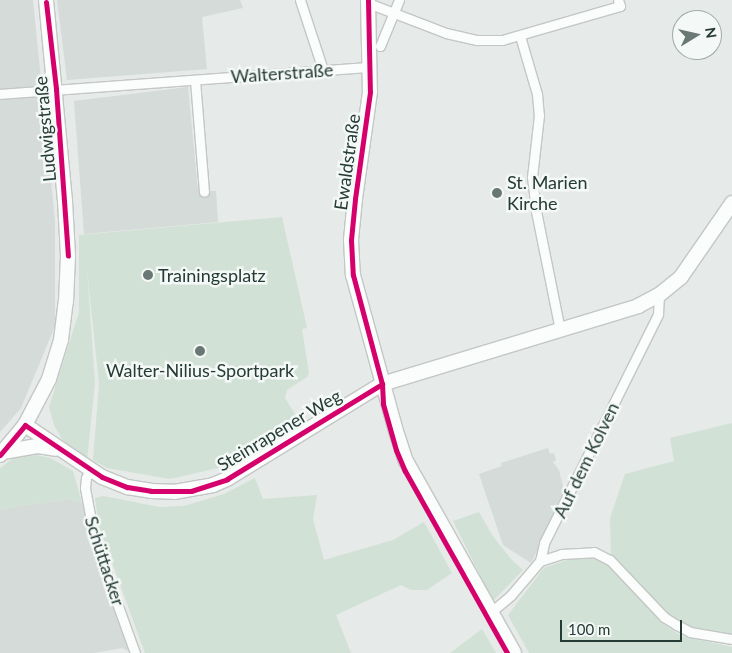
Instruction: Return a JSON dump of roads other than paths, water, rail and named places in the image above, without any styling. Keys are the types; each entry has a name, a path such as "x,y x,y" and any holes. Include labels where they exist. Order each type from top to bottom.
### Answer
{"street":[{"name":"Ludwigstraße","path":"2,454 25,425 49,379 61,340 66,302 68,256 56,89 46,0"},
{"path":"300,0 323,70"},
{"path":"380,46 399,0"},
{"path":"368,1 393,13 446,33 477,40 502,40 620,6 618,0"},
{"name":"Ewaldstraße","path":"368,1 370,92 351,240 352,275 382,384 406,461 514,653"},
{"path":"520,36 538,94 539,115 532,177 536,210 560,330"},
{"name":"Walterstraße","path":"0,94 370,67"},
{"path":"194,80 204,192"},
{"name":"Steinrapener Weg","path":"25,425 90,469 127,487 150,491 191,491 213,485 227,479 382,384 638,306 659,294 681,276 732,203"},
{"name":"Auf dem Kolven","path":"491,612 511,595 540,561 544,543 658,314 659,294"},
{"path":"2,454 38,446 59,449"},
{"name":"Schüttacker","path":"90,469 86,478 85,488 95,542 136,653"},
{"path":"540,561 561,554 594,552 610,560 650,604 677,625 690,632 732,639"}],"place":[{"name":"St. Marien Kirche","path":"497,193"},
{"name":"Trainingsplatz","path":"148,275"},
{"name":"Walter-Nilius-Sportpark","path":"200,351"}]}
